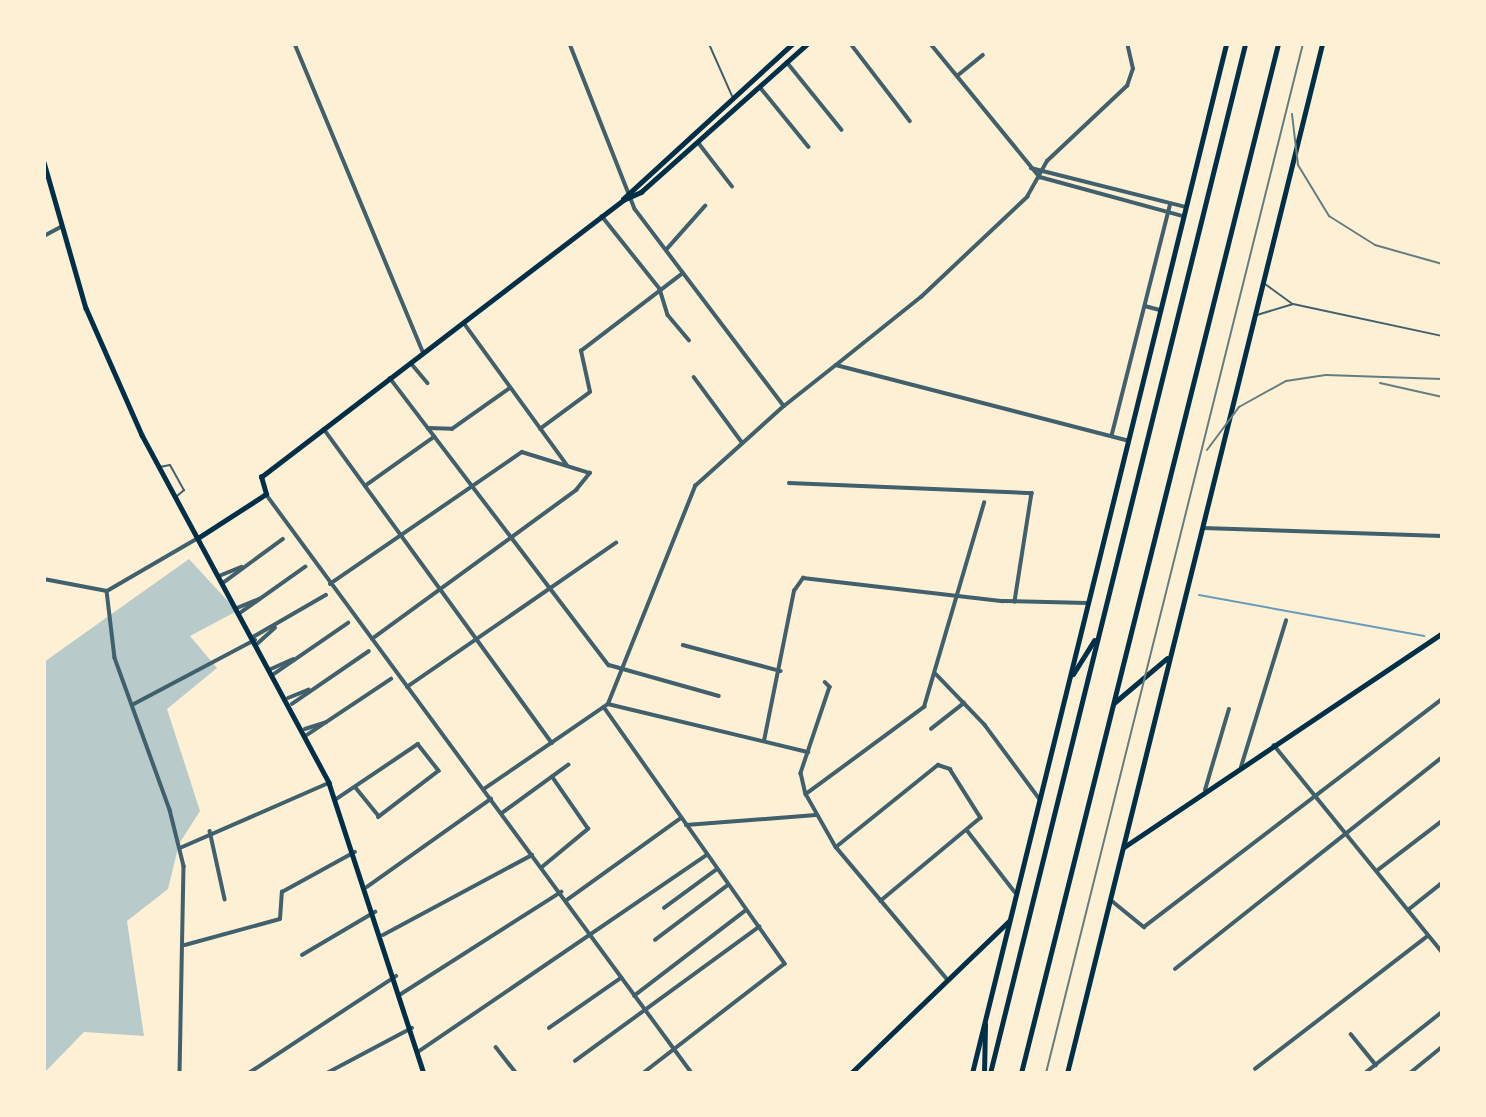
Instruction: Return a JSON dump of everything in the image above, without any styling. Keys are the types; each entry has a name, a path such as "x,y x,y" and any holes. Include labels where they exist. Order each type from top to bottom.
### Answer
{"main road":[{"path":"198,538 266,494 261,477 623,200 629,189 785,46 792,44"},
{"path":"623,200 632,198 807,44"},
{"path":"972,1073 1073,674 1226,44"},
{"path":"990,1073 1245,44"},
{"path":"1021,1073 1278,44"},
{"path":"1067,1073 1111,901 1167,658 1203,528 1322,44"},
{"path":"44,162 61,227 94,329 159,468 292,704 329,783 383,935 424,1073"},
{"path":"1124,847 1205,790 1442,634"},
{"path":"1073,674 1098,635"},
{"path":"1115,702 1167,658"},
{"path":"850,1073 949,981 1011,918"},
{"path":"984,1073 985,1024"}],"street":[{"path":"295,44 423,354"},
{"path":"570,44 632,198 666,250 784,406"},
{"path":"850,44 910,121"},
{"path":"931,44 1039,178 1183,216"},
{"path":"484,789 606,706 698,481 784,406 961,261 1039,178 1042,170 1127,86 1133,75 1127,44"},
{"path":"957,76 984,55"},
{"path":"787,62 842,130"},
{"path":"760,87 809,147"},
{"path":"698,142 732,186"},
{"path":"1029,167 1186,207"},
{"path":"1112,434 1170,204"},
{"path":"666,250 705,206"},
{"path":"602,216 660,289 668,315 689,340"},
{"path":"44,236 61,227"},
{"path":"541,429 590,391 578,359 583,348 683,273"},
{"path":"1145,306 1161,310"},
{"path":"464,323 568,466"},
{"path":"411,363 428,383"},
{"path":"836,365 1112,434 1129,441"},
{"path":"694,377 742,442"},
{"path":"390,378 550,589 620,672 719,696"},
{"path":"428,428 452,429 510,388"},
{"path":"324,429 552,743"},
{"path":"365,486 434,437"},
{"path":"331,584 522,452 590,473 511,537 372,639"},
{"path":"789,483 1032,493 1015,602"},
{"path":"266,494 692,1073"},
{"path":"806,794 919,713 936,674 984,503"},
{"path":"1203,528 1442,536"},
{"path":"44,579 107,591 198,538"},
{"path":"223,583 241,567 283,539"},
{"path":"407,687 616,543"},
{"path":"219,576 241,567"},
{"path":"238,610 305,568"},
{"path":"764,741 781,671 794,591 803,578 1023,603 1090,604"},
{"path":"107,591 110,638 180,848 185,945 180,1073"},
{"path":"132,705 255,640 326,595"},
{"path":"1241,767 1286,621"},
{"path":"273,671 348,623"},
{"path":"683,646 781,671"},
{"path":"292,704 369,651"},
{"path":"936,674 964,703 1041,800"},
{"path":"306,732 391,679"},
{"path":"825,682 830,687 801,778 806,794 836,847 949,981"},
{"path":"288,698 309,691"},
{"path":"1111,901 1140,927 1442,699"},
{"path":"932,729 964,703"},
{"path":"606,706 808,752"},
{"path":"606,706 681,818 785,964 643,1073"},
{"path":"1205,790 1229,709"},
{"path":"335,800 356,789 418,744 439,771 379,817 356,789"},
{"path":"1274,746 1349,832 1442,952"},
{"path":"1174,969 1442,757"},
{"path":"502,813 568,765"},
{"path":"836,847 934,768 950,769 980,809 978,821 881,901"},
{"path":"542,867 588,831 552,777"},
{"path":"180,848 210,831 329,783"},
{"path":"367,887 491,799"},
{"path":"686,825 816,815"},
{"path":"567,900 681,818"},
{"path":"1378,870 1442,821"},
{"path":"967,830 1017,894"},
{"path":"210,831 225,899"},
{"path":"185,945 280,919 282,892 355,852"},
{"path":"383,935 533,855"},
{"path":"418,1052 593,938 707,855"},
{"path":"664,908 717,869"},
{"path":"1409,910 1442,883"},
{"path":"655,940 728,885"},
{"path":"401,994 561,892"},
{"path":"634,996 747,910"},
{"path":"302,955 375,912"},
{"path":"575,1061 759,927"},
{"path":"1255,1069 1429,936"},
{"path":"250,1073 396,976"},
{"path":"549,1028 621,978"},
{"path":"1365,1073 1442,1012"},
{"path":"327,1073 412,1028"},
{"path":"1351,1034 1376,1065"},
{"path":"496,1047 516,1073"},
{"path":"1410,1073 1442,1047"},
{"path":"1109,1073 1117,1073"}],"lane":[{"path":"709,44 732,96"},
{"path":"1262,280 1293,304 1442,337"},
{"path":"1254,317 1293,304"},
{"path":"159,468 170,464 184,491 175,497"}],"shaded area":[{"path":"189,559 237,611 190,636 217,668 167,709 200,811 179,844 168,889 127,921 144,1036 84,1032 44,1073 44,662"}],"waterway":[{"path":"1199,595 1424,636"}],"railway":[{"path":"1046,1073 1303,44"},
{"path":"1292,114 1298,165 1329,216 1375,245 1442,264"},
{"path":"1207,450 1239,407 1286,381 1326,375 1442,379"},
{"path":"1380,383 1442,397"}]}
